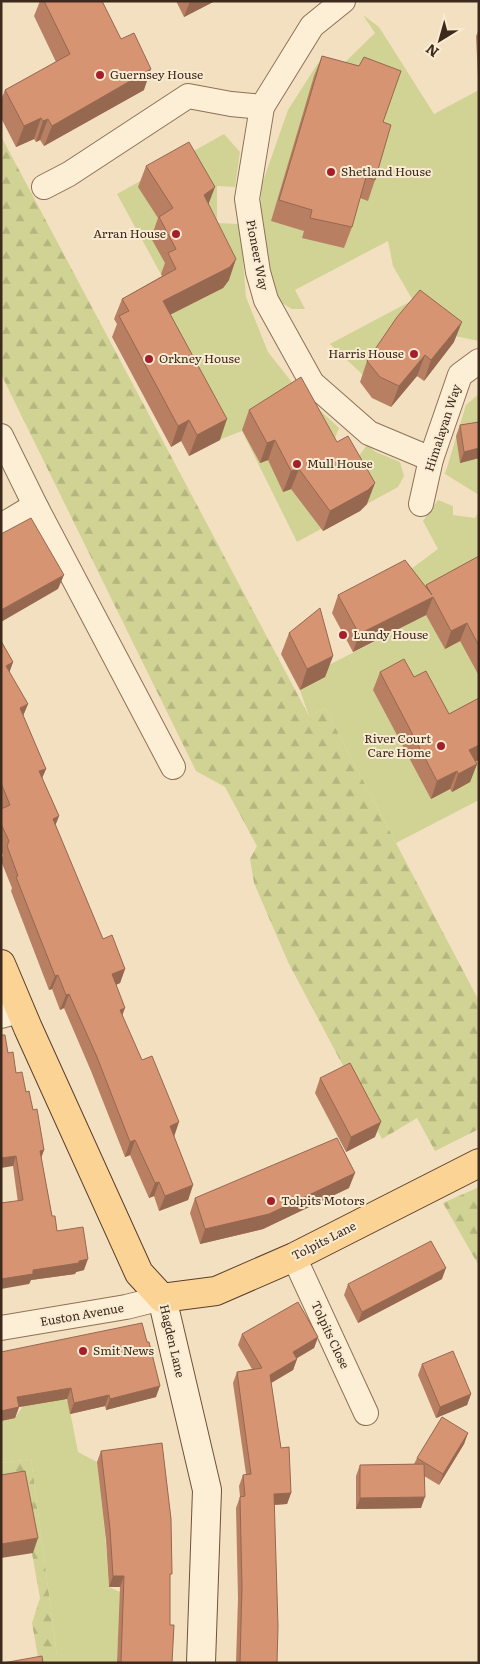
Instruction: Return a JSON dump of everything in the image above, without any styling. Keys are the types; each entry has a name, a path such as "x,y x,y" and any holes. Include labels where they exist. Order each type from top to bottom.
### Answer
{"main road":[{"name":"Hagden Lane","path":"1,964 11,1014 140,1273 162,1298"},
{"name":"Tolpits Lane","path":"162,1298 216,1291 294,1257 479,1163"}],"street":[{"name":"Pioneer Way","path":"343,1 312,26 262,107 247,199 260,279 266,300 312,383 369,433 431,459"},
{"path":"44,187 69,174 188,96 231,104 262,107"},
{"name":"Himalayan Way","path":"421,504 431,459 460,375 479,361"},
{"path":"1,436 37,509 173,767"},
{"path":"1,526 26,511 37,509"},
{"name":"Tolpits Close","path":"294,1257 366,1414"},
{"name":"Euston Avenue","path":"1,1328 126,1308 162,1298"},
{"name":"Hagden Lane","path":"162,1298 207,1490 201,1663"}],"green space":[{"path":"363,15 379,27 434,114 479,90 479,341 450,335 364,376 330,344 411,301 415,304 393,266 388,241 295,290 305,309 292,309 280,302 272,287 259,221 262,184 288,110 318,63 333,74 375,33"},
{"path":"224,134 240,152 235,187 217,186 217,223 240,224 246,297 268,352 298,390 339,428 331,448 356,460 367,445 376,452 400,462 404,476 398,487 297,542 242,431 219,440 145,303 180,309 117,194"},
{"path":"1,136 309,716 325,708 479,1001 479,1129 435,1151 417,1118 382,1139 288,962 254,883 250,859 257,846 225,787 196,771 1,374"},
{"path":"479,394 479,495 445,474 466,405"},
{"path":"438,500 453,506 453,515 475,518 479,511 479,571 445,649 460,641 479,676 479,713 431,799 450,789 463,768 479,760 479,800 396,843 325,708 309,716 300,690 325,677 323,668 409,624 399,578 438,549 423,521"},
{"path":"479,1187 479,1266 443,1203"},
{"path":"60,1399 68,1401 78,1452 97,1462 109,1587 120,1592 117,1663 58,1663 31,1459 1,1463 1,1421 15,1418 23,1406"},
{"path":"31,1459 58,1663 39,1663 32,1623 40,1598 20,1486 1,1489 1,1463"}],"building":[{"name":"Guernsey House","path":"44,1 102,1 121,39 134,33 151,69 52,126 48,119 43,121 41,118 24,126 5,90 70,54"},
{"name":"Shetland House","path":"322,56 359,66 364,57 401,71 383,122 391,125 375,180 366,177 352,227 310,218 312,210 279,200"},
{"path":"189,142 215,187 204,195 236,259 230,267 163,301 227,419 197,435 189,420 178,426 119,316 129,311 122,299 176,269 168,253 176,249 159,217 173,208 146,166"},
{"name":"Harris House","path":"420,290 462,322 431,360 425,355 399,386 380,377 367,361 397,317"},
{"path":"301,377 337,442 348,436 375,483 368,490 330,511 299,469 291,471 275,440 267,443 249,410"},
{"path":"479,422 479,448 464,452 460,425"},
{"path":"31,518 64,575 1,610 1,534"},
{"path":"479,556 479,646 467,623 451,631 433,597 359,634 338,595 405,560 432,595 426,585"},
{"path":"320,608 333,656 307,669 289,633"},
{"path":"1,641 13,662 6,666 28,704 20,708 46,769 39,771 59,816 53,819 103,939 112,935 125,969 112,974 125,1008 120,1010 142,1060 152,1056 179,1122 170,1126 193,1185 165,1196 159,1182 155,1183 135,1140 130,1142 97,1057 69,994 66,995 58,975 55,976 16,877 18,876 7,846 9,841 1,824 1,809 10,805 1,783"},
{"name":"River Court Care Home","path":"404,659 414,677 426,671 449,714 479,698 479,745 469,750 477,764 458,774 457,771 437,781 380,672"},
{"path":"1,1035 5,1035 8,1053 13,1052 16,1073 22,1072 26,1092 29,1091 33,1110 37,1109 44,1150 40,1151 52,1216 55,1216 57,1231 83,1227 88,1259 79,1261 79,1263 33,1270 33,1274 1,1279 1,1203 23,1200 16,1156 1,1158"},
{"path":"350,1063 381,1122 351,1137 320,1078"},
{"name":"Tolpits Motors","path":"337,1138 355,1173 269,1214 205,1229 195,1198"},
{"path":"431,1241 446,1268 362,1312 348,1284"},
{"path":"298,1302 318,1337 293,1352 297,1359 270,1375 281,1448 289,1447 291,1493 274,1494 278,1626 277,1663 240,1663 242,1587 240,1497 245,1496 243,1475 251,1474 237,1372 262,1368 242,1334"},
{"path":"142,1323 147,1342 149,1342 160,1386 110,1399 109,1395 74,1403 71,1388 17,1397 19,1407 1,1411 1,1352"},
{"path":"453,1351 471,1394 440,1407 422,1364"},
{"path":"442,1417 468,1433 443,1474 417,1458"},
{"path":"162,1443 171,1519 172,1574 170,1574 170,1625 174,1625 172,1663 117,1663 121,1662 124,1576 113,1576 110,1529 101,1451"},
{"path":"424,1464 425,1497 360,1498 360,1465"},
{"path":"25,1471 38,1538 1,1544 1,1475"},
{"path":"42,1656 43,1663 3,1663"}],"place":[{"name":"Guernsey House","path":"100,75"},
{"name":"Shetland House","path":"331,172"},
{"name":"Arran House","path":"176,234"},
{"name":"Harris House","path":"414,354"},
{"name":"Orkney House","path":"149,359"},
{"name":"Mull House","path":"297,464"},
{"name":"Lundy House","path":"343,635"},
{"name":"River Court Care Home","path":"441,746"},
{"name":"Tolpits Motors","path":"271,1201"},
{"name":"Smit News","path":"83,1351"}]}
